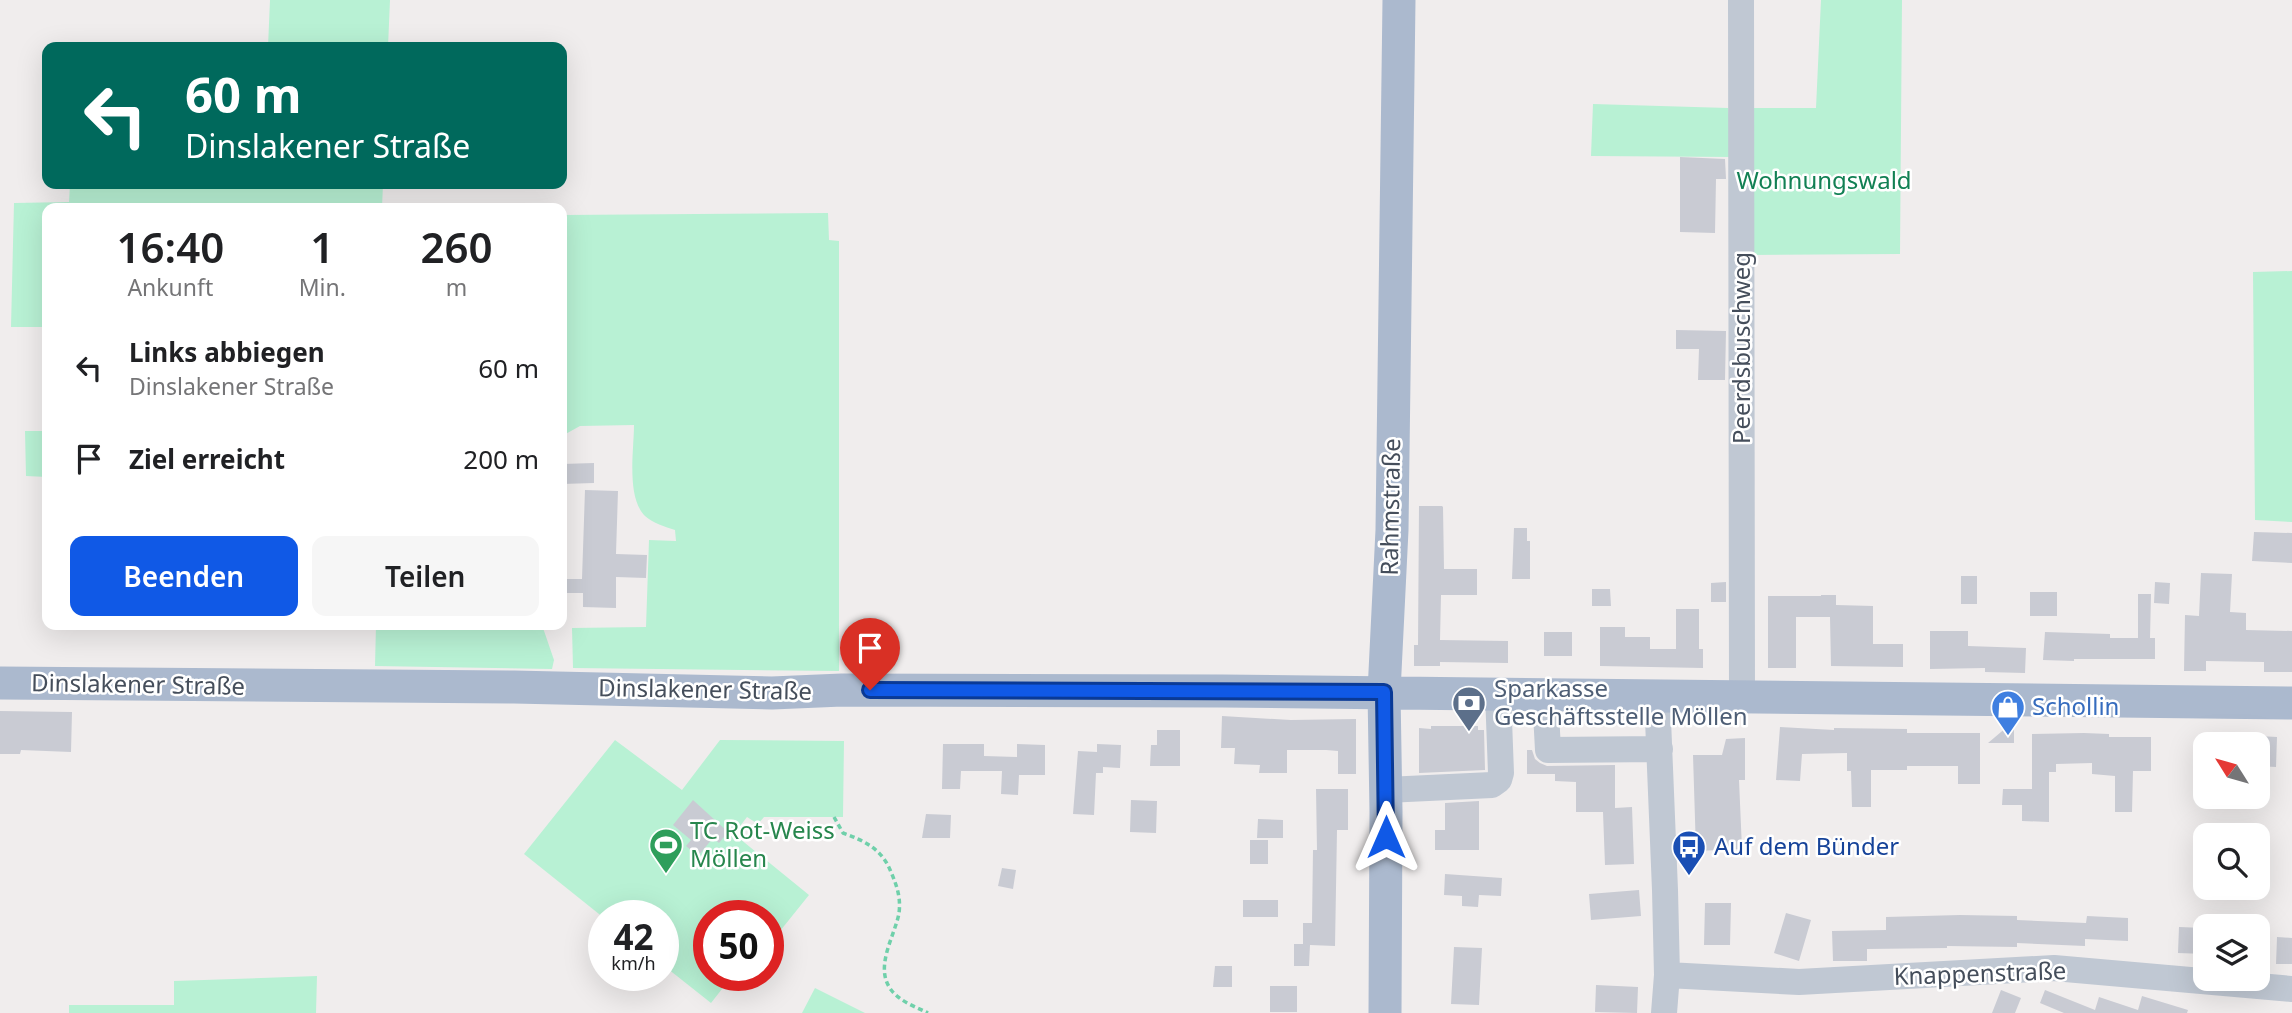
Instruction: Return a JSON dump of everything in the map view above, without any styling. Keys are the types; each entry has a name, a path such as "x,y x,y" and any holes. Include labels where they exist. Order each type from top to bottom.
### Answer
{"main road":[{"name":"Rahmstraße","path":"1385,1013 1384,692 1392,530 1399,0"},
{"name":"Dinslakener Straße","path":"0,683 514,687 772,693 842,690 1384,692 2292,703"}],"street":[{"name":"Peerdsbuschweg","path":"1741,0 1742,696"},
{"path":"1386,790 1492,785 1499,780 1498,693"},
{"path":"1545,694 1548,750 1660,749"},
{"path":"1657,695 1667,975 1664,1013"},
{"name":"Knappenstraße","path":"1667,975 1799,982 2054,968 2292,989"}],"path":[{"path":"834,817 843,834 860,839 878,850 889,866 899,890 899,915 885,957 890,989 902,1000 928,1013"}],"green space":[{"path":"270,0 390,0 388,42 268,42"},
{"name":"Wohnungswald","path":"1821,0 1902,0 1900,254 1749,255 1747,108 1816,108"},
{"path":"1593,104 1728,108 1735,157 1591,156"},
{"path":"70,189 383,189 382,203 42,203 42,327 11,327 14,203 69,202"},
{"path":"828,213 829,240 839,241 839,671 573,668 572,628 646,627 649,540 676,541 675,530 655,523 645,516 635,497 632,473 634,425 580,426 567,433 567,215"},
{"path":"2292,271 2292,522 2255,520 2253,272"},
{"path":"25,431 42,431 42,477 26,476"},
{"path":"376,630 544,630 554,660 552,669 375,666"},
{"name":"TC Rot-Weiss Möllen","path":"615,740 682,790 720,740 844,741 843,817 764,817 758,824 747,817 734,834 809,895 784,926 784,900 693,900 693,989 679,978 679,900 588,900 588,905 524,854"},
{"path":"317,976 316,1013 69,1013 69,1005 174,1005 174,981"},
{"path":"815,988 865,1013 802,1013"},
{"name":"TC Rot-Weiss Möllen","path":"696,991 720,991 711,1003"}],"building":[{"path":"1680,157 1725,159 1726,179 1716,179 1715,233 1680,232"},
{"path":"1676,330 1726,331 1725,380 1698,380 1699,349 1676,349"},
{"path":"594,463 594,483 567,484 567,464"},
{"path":"585,490 618,491 616,554 647,555 646,578 616,577 616,608 583,607 583,593 567,593 567,579 582,579"},
{"path":"1419,506 1443,507 1444,569 1477,569 1477,595 1441,595 1440,640 1508,641 1508,663 1440,662 1440,666 1414,666 1414,645 1418,645"},
{"path":"1514,528 1527,528 1527,541 1530,541 1530,579 1512,579"},
{"path":"2254,532 2292,533 2292,563 2252,561"},
{"path":"2201,573 2232,574 2230,612 2246,613 2246,630 2292,631 2292,672 2264,672 2264,662 2206,661 2206,671 2184,671 2185,615 2199,616"},
{"path":"1961,576 1977,576 1977,604 1961,604"},
{"path":"1726,582 1726,602 1711,602 1711,583"},
{"path":"2155,582 2170,583 2169,604 2154,603"},
{"path":"1592,589 1610,589 1611,606 1592,606"},
{"path":"2030,592 2057,592 2057,616 2030,616"},
{"path":"2138,594 2151,594 2150,638 2155,638 2155,659 2043,660 2045,632 2110,634 2110,638 2138,638"},
{"path":"1836,595 1836,605 1873,606 1873,644 1903,644 1903,667 1831,666 1830,617 1796,617 1796,668 1768,668 1768,596"},
{"path":"1676,609 1699,609 1699,649 1703,649 1703,668 1600,666 1600,627 1625,627 1625,637 1650,637 1650,649 1676,649"},
{"path":"1930,631 1968,631 1968,646 2026,648 2025,673 1985,672 1985,668 1930,669"},
{"path":"1544,632 1572,632 1572,656 1544,656"},
{"path":"0,711 72,712 71,752 21,750 20,754 0,754"},
{"path":"1222,716 1291,720 1356,719 1356,774 1338,774 1338,751 1326,750 1287,750 1287,773 1259,773 1260,765 1234,764 1235,748 1221,748"},
{"name":"Schollin","path":"2014,721 2014,743 1988,743"},
{"path":"1431,726 1478,726 1478,730 1484,730 1485,770 1419,773 1419,728 1431,729"},
{"path":"1780,727 1834,730 1907,729 1907,733 1980,733 1980,784 1958,784 1958,766 1907,766 1907,770 1871,770 1871,807 1852,807 1851,771 1847,771 1847,753 1802,754 1800,781 1776,780"},
{"path":"1157,730 1180,730 1180,766 1150,766 1151,745 1157,745"},
{"path":"2032,734 2109,734 2109,737 2151,737 2151,771 2133,771 2132,812 2115,812 2115,776 2092,774 2092,763 2056,764 2056,772 2049,772 2049,822 2022,821 2022,805 2002,805 2003,789 2032,789"},
{"path":"2270,737 2277,737 2276,767 2270,767"},
{"path":"1745,738 1745,780 1739,780 1742,849 1696,851 1693,755 1722,755 1726,739"},
{"path":"943,744 984,744 984,756 1017,757 1017,744 1045,745 1045,775 1019,775 1018,795 1001,794 1002,771 961,771 960,789 942,789"},
{"path":"1097,744 1121,745 1120,768 1103,767 1103,773 1096,773 1094,815 1073,814 1078,751 1097,752"},
{"path":"1527,750 1532,750 1535,759 1547,766 1615,765 1615,808 1632,807 1634,864 1605,865 1603,812 1576,812 1576,782 1555,781 1555,774 1527,774"},
{"path":"1316,789 1348,789 1348,830 1337,830 1335,946 1310,945 1309,966 1294,966 1294,944 1303,944 1303,923 1312,923 1313,850 1317,850"},
{"path":"693,800 728,832 719,843 713,838 698,856 686,846 691,840 673,825"},
{"path":"1131,800 1157,801 1156,833 1130,832"},
{"path":"1479,801 1479,850 1435,850 1435,830 1445,830 1445,803"},
{"path":"926,814 951,815 950,838 922,838"},
{"path":"1258,819 1283,820 1283,838 1257,838"},
{"path":"1250,840 1268,840 1268,864 1250,864"},
{"path":"1002,868 1016,870 1013,889 998,886"},
{"path":"1445,874 1502,878 1501,896 1479,895 1478,907 1462,906 1462,896 1444,895"},
{"path":"1639,890 1641,916 1591,920 1589,894"},
{"path":"1243,900 1278,900 1278,917 1243,917"},
{"path":"1705,903 1731,903 1730,945 1704,945"},
{"path":"1786,913 1811,920 1799,961 1774,953"},
{"path":"2017,916 2017,920 2086,923 2087,916 2128,918 2128,941 2085,939 2085,946 2017,943 2017,947 1867,949 1867,961 1833,961 1832,931 1886,930 1886,917"},
{"path":"2179,927 2193,928 2193,954 2178,953"},
{"path":"2277,937 2292,938 2292,964 2276,964"},
{"path":"1454,947 1482,948 1479,1005 1451,1004"},
{"path":"1215,966 1232,966 1232,987 1213,987"},
{"path":"1596,985 1638,987 1637,1013 1595,1012"},
{"path":"1270,986 1297,986 1297,1012 1270,1012"},
{"path":"2001,990 2021,998 2015,1013 1992,1013"},
{"path":"2045,990 2095,1010 2099,997 2138,1010 2142,996 2188,1010 2187,1013 2064,1013 2040,1003"}],"place":[{"name":"Sparkasse Geschäftsstelle Möllen","path":"1469,733"},
{"name":"Schollin","path":"2008,737"},
{"name":"TC Rot-Weiss Möllen","path":"666,875"},
{"name":"Auf dem Bünder","path":"1689,877"}],"route":[{"path":"870,690 1384,692 1386,837"}]}
